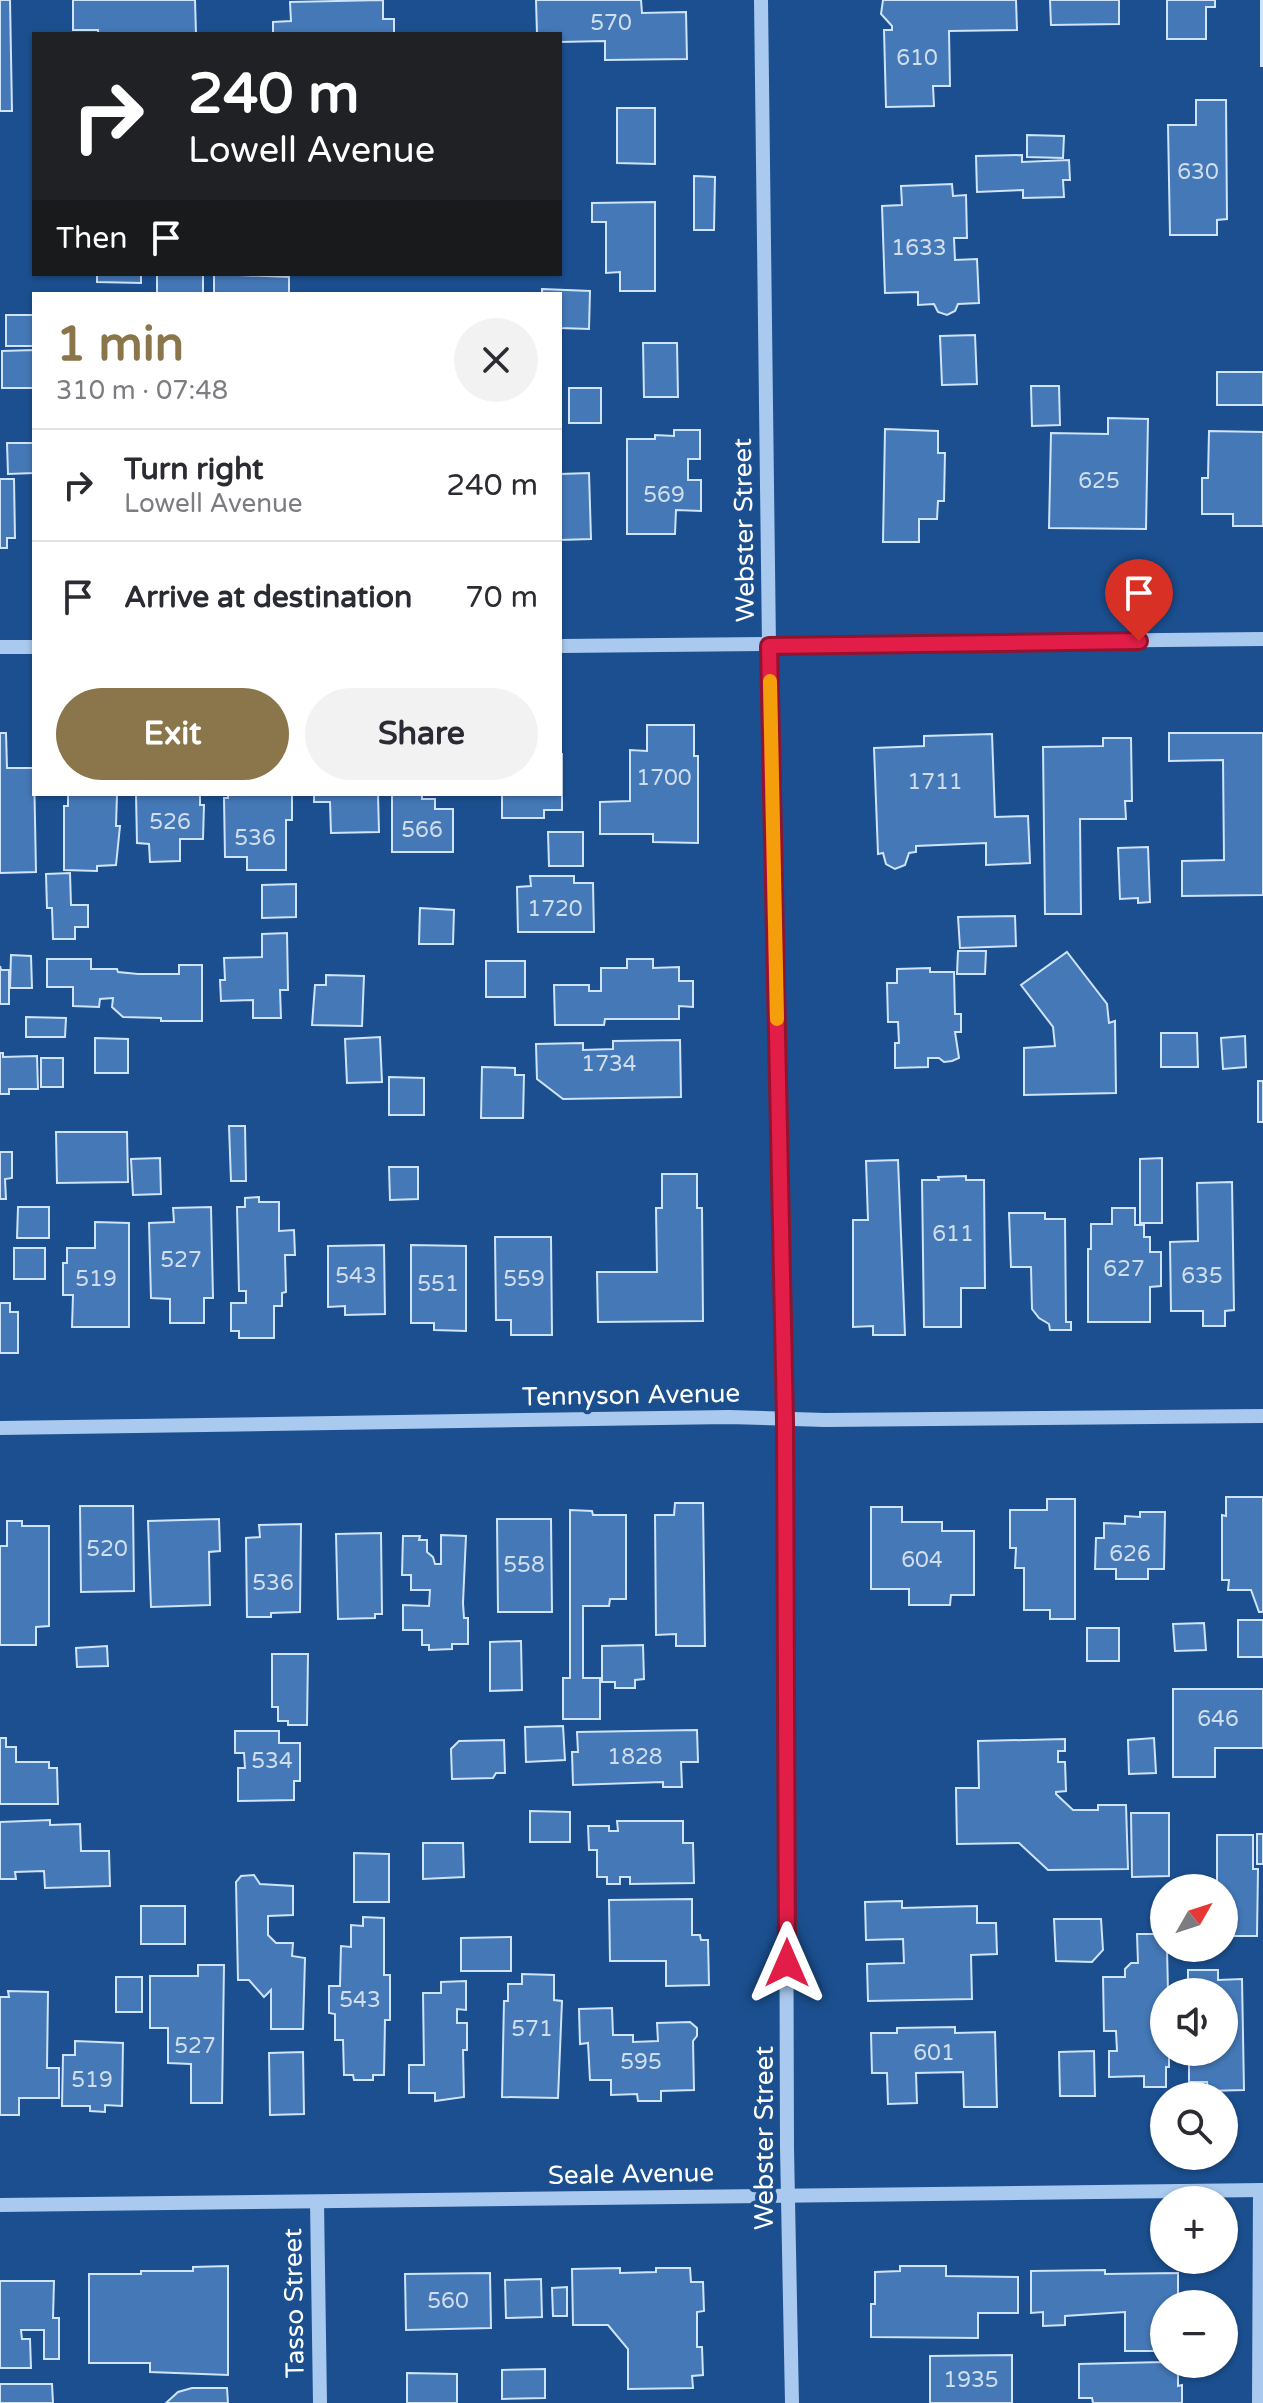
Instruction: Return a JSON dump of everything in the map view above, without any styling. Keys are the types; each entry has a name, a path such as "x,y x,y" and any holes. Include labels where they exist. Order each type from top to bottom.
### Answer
{"street":[{"name":"Webster Street","path":"761,0 769,646 785,1420 788,2195 792,2403"},
{"path":"562,646 1263,639"},
{"path":"0,647 32,647"},
{"name":"Tennyson Avenue","path":"0,1428 729,1417 785,1420 1263,1416"},
{"path":"1259,2403 1261,2190"},
{"name":"Seale Avenue","path":"0,2205 1261,2190"},
{"name":"Tasso Street","path":"317,2202 320,2403"}],"building":[{"path":"0,0 10,0 12,111 0,111"},
{"path":"73,0 195,0 196,32 73,30"},
{"path":"383,0 383,19 394,19 394,32 273,32 273,22 291,21 290,2"},
{"path":"536,0 641,0 642,13 686,12 687,59 605,60 605,41 562,42 562,32 537,32"},
{"path":"883,0 1016,0 1017,30 949,31 950,86 933,86 934,106 886,107 884,30 892,30 892,26 881,14"},
{"path":"1050,0 1119,0 1119,24 1051,25"},
{"path":"1167,0 1215,0 1215,7 1206,7 1206,39 1167,39"},
{"path":"1263,0 1263,66 1261,66"},
{"path":"1196,100 1226,100 1227,219 1217,220 1217,235 1170,235 1168,125 1196,125"},
{"path":"617,108 655,108 655,164 617,163"},
{"path":"1027,135 1064,136 1063,158 1027,157"},
{"path":"1022,155 1022,162 1069,160 1070,180 1063,180 1064,197 1023,198 1023,190 977,192 976,156"},
{"path":"694,176 715,177 714,230 694,230"},
{"path":"952,184 953,196 966,195 967,238 954,238 955,260 977,259 979,303 958,304 955,311 947,315 938,312 934,304 918,305 918,292 885,293 882,206 902,205 901,186"},
{"path":"655,202 655,291 620,291 620,272 606,273 606,222 592,222 592,203"},
{"path":"97,276 141,276 141,283 97,282"},
{"path":"157,276 203,276 203,292 157,292"},
{"path":"214,276 289,277 289,292 214,292"},
{"path":"542,289 590,291 589,329 562,328 562,292 542,292"},
{"path":"6,315 32,315 32,346 6,346"},
{"path":"975,335 977,384 942,385 940,336"},
{"path":"643,343 677,343 678,397 644,397"},
{"path":"32,350 32,388 2,388 2,351"},
{"path":"1217,372 1263,372 1263,405 1217,405"},
{"path":"1031,386 1059,386 1060,425 1032,426"},
{"path":"569,388 601,388 601,423 569,423"},
{"path":"1108,418 1148,419 1146,529 1049,528 1051,433 1108,434"},
{"path":"885,429 938,431 938,453 945,453 944,501 938,501 937,519 919,519 919,542 883,542"},
{"path":"674,430 700,430 700,459 688,459 688,480 701,480 701,511 676,510 675,534 627,534 627,439 674,436"},
{"path":"1209,431 1263,432 1263,526 1233,526 1233,514 1202,514 1202,478 1208,478"},
{"path":"7,443 32,443 32,473 8,474"},
{"path":"589,473 591,539 562,540 562,474"},
{"path":"0,479 14,479 15,538 7,538 7,548 0,548"},
{"path":"647,725 694,725 694,756 698,756 698,843 653,842 653,834 600,834 600,802 630,801 630,750 647,751"},
{"path":"0,733 6,733 7,768 32,768 36,872 0,873"},
{"path":"1169,733 1263,733 1263,895 1182,896 1182,861 1224,860 1223,760 1169,761"},
{"path":"992,734 995,817 1028,816 1030,863 986,865 986,843 916,846 916,852 909,853 905,865 895,869 886,864 883,853 878,854 874,748 924,746 924,736"},
{"path":"1103,738 1131,738 1132,801 1125,801 1126,819 1080,819 1081,914 1045,914 1043,747 1103,746"},
{"path":"68,796 117,796 116,826 120,826 116,865 97,866 97,871 64,870 64,806 68,806"},
{"path":"136,796 200,796 200,805 204,805 203,839 180,839 180,861 150,862 149,844 137,843"},
{"path":"292,796 292,820 286,820 286,870 247,870 247,857 225,857 224,798"},
{"path":"314,796 378,796 379,832 331,833 330,802 314,802"},
{"path":"392,796 422,796 422,799 435,799 435,809 453,809 453,852 392,852"},
{"path":"502,796 562,796 562,810 544,810 544,818 502,818"},
{"path":"548,832 583,832 583,866 549,866"},
{"path":"1148,847 1150,902 1138,903 1138,898 1120,899 1118,848"},
{"path":"70,873 71,905 88,905 88,927 75,927 75,939 53,939 52,908 47,908 46,874"},
{"path":"530,876 574,876 574,883 593,883 594,932 518,932 517,887 531,886"},
{"path":"296,884 296,917 262,918 262,885"},
{"path":"420,908 454,910 453,944 419,944"},
{"path":"1015,916 1016,946 960,948 958,917"},
{"path":"287,933 288,990 280,990 281,1018 253,1018 253,1000 221,1001 220,980 225,980 224,958 262,957 262,934"},
{"path":"958,951 986,951 985,974 957,974"},
{"path":"1067,952 1107,1004 1109,1023 1115,1021 1116,1093 1024,1095 1024,1048 1055,1046 1053,1027 1021,985"},
{"path":"11,955 31,956 32,988 10,988"},
{"path":"47,959 91,959 91,969 117,969 118,972 138,974 179,974 179,965 202,965 202,1021 123,1017 112,1007 113,998 100,999 99,1007 73,1006 73,987 47,987"},
{"path":"627,959 653,959 653,968 679,967 679,981 693,981 693,1007 679,1006 679,1019 605,1019 604,1025 555,1025 554,985 589,985 589,991 601,991 601,968 627,968"},
{"path":"486,961 525,961 525,997 486,997"},
{"path":"0,966 1,970 9,970 9,1004 0,1004"},
{"path":"930,968 930,972 954,972 955,1014 961,1014 961,1032 955,1032 959,1058 944,1062 939,1058 928,1058 928,1067 895,1068 898,1022 888,1022 887,983 897,983 897,969"},
{"path":"326,975 364,976 362,1026 312,1025 315,985 326,985"},
{"path":"26,1017 66,1018 65,1037 26,1037"},
{"path":"1161,1033 1197,1033 1198,1067 1161,1067"},
{"path":"1245,1036 1246,1067 1223,1069 1221,1038"},
{"path":"380,1037 382,1082 347,1083 345,1039"},
{"path":"95,1038 128,1039 128,1073 95,1073"},
{"path":"680,1040 681,1097 563,1099 537,1079 536,1044 583,1043 583,1050 613,1049 613,1041"},
{"path":"0,1053 3,1057 37,1056 38,1089 9,1089 9,1094 0,1094"},
{"path":"41,1058 63,1058 63,1087 41,1087"},
{"path":"482,1067 515,1068 515,1075 524,1075 523,1118 481,1118"},
{"path":"389,1077 424,1078 424,1115 389,1115"},
{"path":"1258,1081 1263,1081 1263,1122 1258,1122"},
{"path":"229,1126 245,1126 246,1181 231,1181"},
{"path":"56,1132 127,1132 128,1182 57,1183"},
{"path":"0,1152 12,1152 12,1178 5,1179 6,1199 0,1199"},
{"path":"160,1158 161,1194 133,1195 131,1159"},
{"path":"1162,1158 1162,1223 1140,1223 1140,1159"},
{"path":"898,1160 905,1335 873,1335 873,1326 853,1327 853,1220 868,1220 866,1161"},
{"path":"389,1167 418,1167 418,1199 390,1200"},
{"path":"662,1174 697,1174 697,1208 702,1208 703,1321 598,1322 597,1272 657,1272 656,1208 662,1208"},
{"path":"966,1176 966,1180 984,1180 985,1288 961,1288 961,1327 924,1327 922,1180"},
{"path":"1232,1182 1234,1310 1225,1311 1225,1326 1203,1326 1203,1311 1171,1311 1170,1242 1198,1241 1197,1183"},
{"path":"259,1197 259,1202 279,1202 279,1231 294,1230 295,1255 285,1255 286,1292 282,1293 282,1306 274,1306 274,1338 239,1338 239,1331 231,1331 231,1303 246,1303 246,1291 239,1291 237,1207 245,1207 245,1198"},
{"path":"18,1207 49,1207 49,1238 17,1238"},
{"path":"211,1207 213,1298 204,1298 204,1323 170,1323 170,1299 151,1298 149,1223 174,1222 173,1208"},
{"path":"1112,1208 1135,1208 1135,1225 1144,1225 1144,1237 1150,1237 1150,1252 1161,1252 1161,1286 1150,1287 1150,1322 1088,1322 1091,1224 1112,1224"},
{"path":"1009,1213 1045,1213 1045,1219 1065,1219 1066,1322 1071,1322 1071,1330 1050,1330 1049,1324 1032,1309 1031,1267 1011,1267"},
{"path":"95,1222 129,1223 129,1327 72,1327 73,1295 63,1295 63,1263 67,1263 67,1248 95,1248"},
{"path":"495,1237 551,1237 552,1335 511,1335 511,1320 496,1320"},
{"path":"384,1245 385,1314 345,1315 345,1306 328,1307 328,1246"},
{"path":"411,1245 466,1246 466,1331 434,1330 434,1323 411,1323"},
{"path":"14,1248 45,1248 45,1279 14,1279"},
{"path":"0,1303 10,1303 10,1312 18,1312 18,1353 0,1353"},
{"path":"1226,1497 1263,1497 1263,1612 1259,1612 1251,1590 1228,1590 1229,1580 1222,1580 1222,1515 1226,1516"},
{"path":"1047,1499 1075,1499 1075,1619 1050,1619 1050,1610 1024,1610 1024,1568 1015,1568 1016,1548 1010,1548 1010,1510 1047,1510"},
{"path":"675,1503 703,1503 705,1646 676,1646 676,1634 656,1635 655,1515 674,1515"},
{"path":"80,1506 133,1506 134,1591 81,1592"},
{"path":"871,1507 902,1507 902,1522 942,1522 942,1531 974,1531 974,1595 951,1595 950,1605 909,1605 909,1589 871,1589"},
{"path":"570,1510 592,1511 593,1515 626,1515 626,1599 610,1599 609,1606 583,1606 583,1678 600,1678 600,1719 563,1719 563,1678 570,1678"},
{"path":"1140,1512 1165,1512 1164,1569 1148,1569 1148,1579 1116,1579 1116,1569 1095,1569 1096,1538 1104,1538 1104,1523 1125,1524 1125,1516 1140,1517"},
{"path":"219,1519 220,1551 209,1552 210,1605 151,1607 148,1521"},
{"path":"497,1519 551,1519 552,1612 498,1612"},
{"path":"7,1521 22,1521 22,1526 49,1526 49,1626 36,1627 36,1645 0,1645 0,1546 7,1546"},
{"path":"301,1524 300,1612 247,1617 246,1538 260,1537 259,1525"},
{"path":"381,1533 382,1614 375,1614 375,1618 338,1619 336,1534"},
{"path":"441,1535 466,1536 463,1603 464,1618 468,1618 468,1644 452,1644 452,1649 429,1650 429,1645 422,1645 422,1630 403,1630 403,1605 429,1606 430,1590 411,1590 411,1575 402,1575 403,1536 420,1536 419,1540 427,1540 427,1552 435,1564 441,1564"},
{"path":"1238,1620 1263,1620 1263,1657 1238,1657"},
{"path":"1204,1623 1206,1650 1175,1651 1173,1624"},
{"path":"1087,1628 1119,1628 1119,1661 1087,1661"},
{"path":"521,1641 522,1690 490,1691 490,1642"},
{"path":"643,1645 644,1679 635,1680 635,1688 615,1688 615,1682 602,1682 602,1646"},
{"path":"107,1646 108,1666 77,1667 76,1648"},
{"path":"272,1654 308,1654 307,1725 288,1725 288,1721 278,1721 278,1707 272,1707"},
{"path":"1173,1689 1263,1689 1263,1748 1215,1748 1215,1777 1173,1777"},
{"path":"563,1726 565,1760 526,1762 525,1727"},
{"path":"697,1730 698,1762 681,1762 682,1787 663,1787 663,1782 573,1785 572,1752 578,1752 577,1732"},
{"path":"235,1731 279,1731 279,1743 300,1743 300,1781 294,1781 294,1800 238,1801 238,1768 245,1768 244,1753 235,1753"},
{"path":"0,1738 6,1738 6,1747 16,1747 16,1762 49,1762 49,1768 57,1768 58,1804 0,1804"},
{"path":"1154,1738 1156,1773 1129,1774 1128,1740"},
{"path":"1065,1739 1065,1751 1058,1751 1058,1762 1065,1762 1066,1791 1056,1794 1073,1810 1098,1810 1098,1805 1126,1805 1128,1869 1048,1870 1019,1843 957,1844 956,1788 979,1788 978,1741"},
{"path":"504,1740 505,1773 496,1773 493,1778 452,1779 451,1749 459,1741"},
{"path":"530,1811 570,1812 570,1842 530,1842"},
{"path":"1131,1813 1169,1813 1169,1874 1132,1877"},
{"path":"50,1820 50,1825 80,1824 81,1851 109,1851 110,1886 45,1888 44,1871 15,1872 16,1879 0,1879 0,1822"},
{"path":"617,1821 683,1821 683,1843 693,1843 694,1883 630,1884 630,1877 620,1877 620,1884 607,1884 607,1877 597,1877 597,1850 589,1850 588,1826 609,1826 609,1831 618,1831"},
{"path":"1257,1834 1263,1834 1263,1864 1257,1864"},
{"path":"1217,1835 1253,1835 1253,1869 1258,1869 1257,1936 1238,1936 1238,1874 1217,1874"},
{"path":"423,1843 463,1843 464,1877 423,1879"},
{"path":"354,1853 389,1854 389,1902 354,1902"},
{"path":"254,1875 260,1884 293,1886 293,1915 268,1916 268,1935 276,1943 293,1943 292,1956 305,1958 303,2029 271,2029 271,1990 264,1997 249,1980 238,1980 236,1882 241,1876"},
{"path":"692,1899 692,1935 708,1940 709,1985 666,1986 666,1961 610,1961 609,1900"},
{"path":"902,1901 902,1908 977,1906 977,1923 996,1923 997,1954 971,1955 972,1999 868,2001 867,1964 904,1963 903,1939 866,1940 865,1902"},
{"path":"141,1906 185,1906 185,1944 141,1944"},
{"path":"363,1917 384,1918 384,1975 390,1975 390,2020 385,2020 384,2075 373,2075 373,2080 354,2080 353,2075 344,2075 343,2040 335,2040 335,2014 329,2013 329,1986 340,1986 341,1946 351,1947 351,1925 363,1926"},
{"path":"1054,1919 1101,1919 1103,1950 1092,1962 1056,1961"},
{"path":"1137,1934 1150,1934 1150,1962 1167,1962 1168,1978 1150,1978 1150,2066 1169,2067 1166,2067 1166,2082 1150,2082 1150,2087 1144,2087 1144,2076 1109,2077 1109,2051 1117,2051 1116,2031 1104,2031 1103,1977 1125,1977 1125,1969 1131,1963 1138,1963"},
{"path":"511,1937 511,1971 461,1971 461,1938"},
{"path":"198,1965 224,1965 222,2103 191,2103 191,2064 168,2063 168,2028 150,2028 150,1976 198,1976"},
{"path":"1188,1970 1218,1970 1218,1978 1188,1978"},
{"path":"522,1974 554,1975 554,2000 562,2001 558,2098 502,2097 504,2001 508,2001 508,1984 522,1984"},
{"path":"116,1977 142,1977 142,2012 116,2012"},
{"path":"1238,1979 1242,1979 1244,2090 1238,2090 1238,2082 1189,2082 1189,2066 1238,2066"},
{"path":"466,1981 466,2010 457,2009 457,2023 467,2023 467,2050 463,2050 464,2097 435,2101 435,2093 409,2093 409,2065 424,2065 423,1993 441,1993 441,1982"},
{"path":"8,1991 48,1992 47,2068 59,2068 59,2098 19,2098 19,2115 0,2115 0,1997 9,1997"},
{"path":"612,2008 613,2035 633,2035 633,2042 658,2041 657,2023 690,2022 697,2028 693,2041 694,2090 661,2091 661,2101 638,2101 637,2094 611,2095 611,2080 590,2080 588,2043 580,2044 579,2009"},
{"path":"955,2027 955,2033 995,2032 997,2107 964,2107 963,2072 916,2073 917,2103 888,2104 887,2073 872,2073 871,2033 897,2033 897,2028"},
{"path":"75,2041 123,2043 122,2106 105,2105 105,2112 90,2111 90,2106 62,2106 63,2055 75,2055"},
{"path":"1094,2051 1095,2096 1060,2096 1059,2052"},
{"path":"303,2052 304,2114 270,2115 269,2053"},
{"path":"228,2266 228,2375 150,2372 150,2363 89,2363 89,2274 141,2274 141,2271 193,2271 193,2267"},
{"path":"900,2266 946,2266 946,2276 1018,2277 1018,2313 978,2313 978,2338 871,2337 875,2272 900,2271"},
{"path":"620,2268 620,2273 656,2272 656,2268 690,2268 691,2282 703,2282 704,2311 697,2312 697,2347 702,2347 703,2375 692,2376 693,2388 628,2389 628,2349 608,2325 573,2325 572,2269"},
{"path":"1105,2270 1105,2274 1178,2274 1178,2290 1150,2290 1150,2351 1125,2351 1125,2312 1065,2316 1065,2325 1043,2326 1043,2312 1031,2313 1031,2271"},
{"path":"490,2273 491,2328 406,2330 405,2274"},
{"path":"541,2279 542,2317 506,2318 505,2280"},
{"path":"0,2281 54,2281 53,2318 59,2318 59,2359 44,2359 44,2330 21,2330 22,2339 30,2339 31,2368 0,2368"},
{"path":"567,2287 567,2316 553,2316 552,2288"},
{"path":"1012,2355 1012,2403 930,2403 930,2356"},
{"path":"1150,2362 1150,2378 1178,2378 1178,2386 1182,2385 1182,2403 1093,2403 1092,2398 1079,2398 1079,2364"},
{"path":"545,2369 545,2398 502,2399 502,2370"},
{"path":"407,2373 457,2374 457,2403 407,2403"},
{"path":"0,2384 52,2384 53,2403 0,2403"},
{"path":"192,2388 227,2388 228,2403 166,2403 178,2392"}],"slow traffic":[{"path":"770,681 777,1019"}],"route":[{"path":"787,1963 785,1420 769,646 1139,641"}]}
